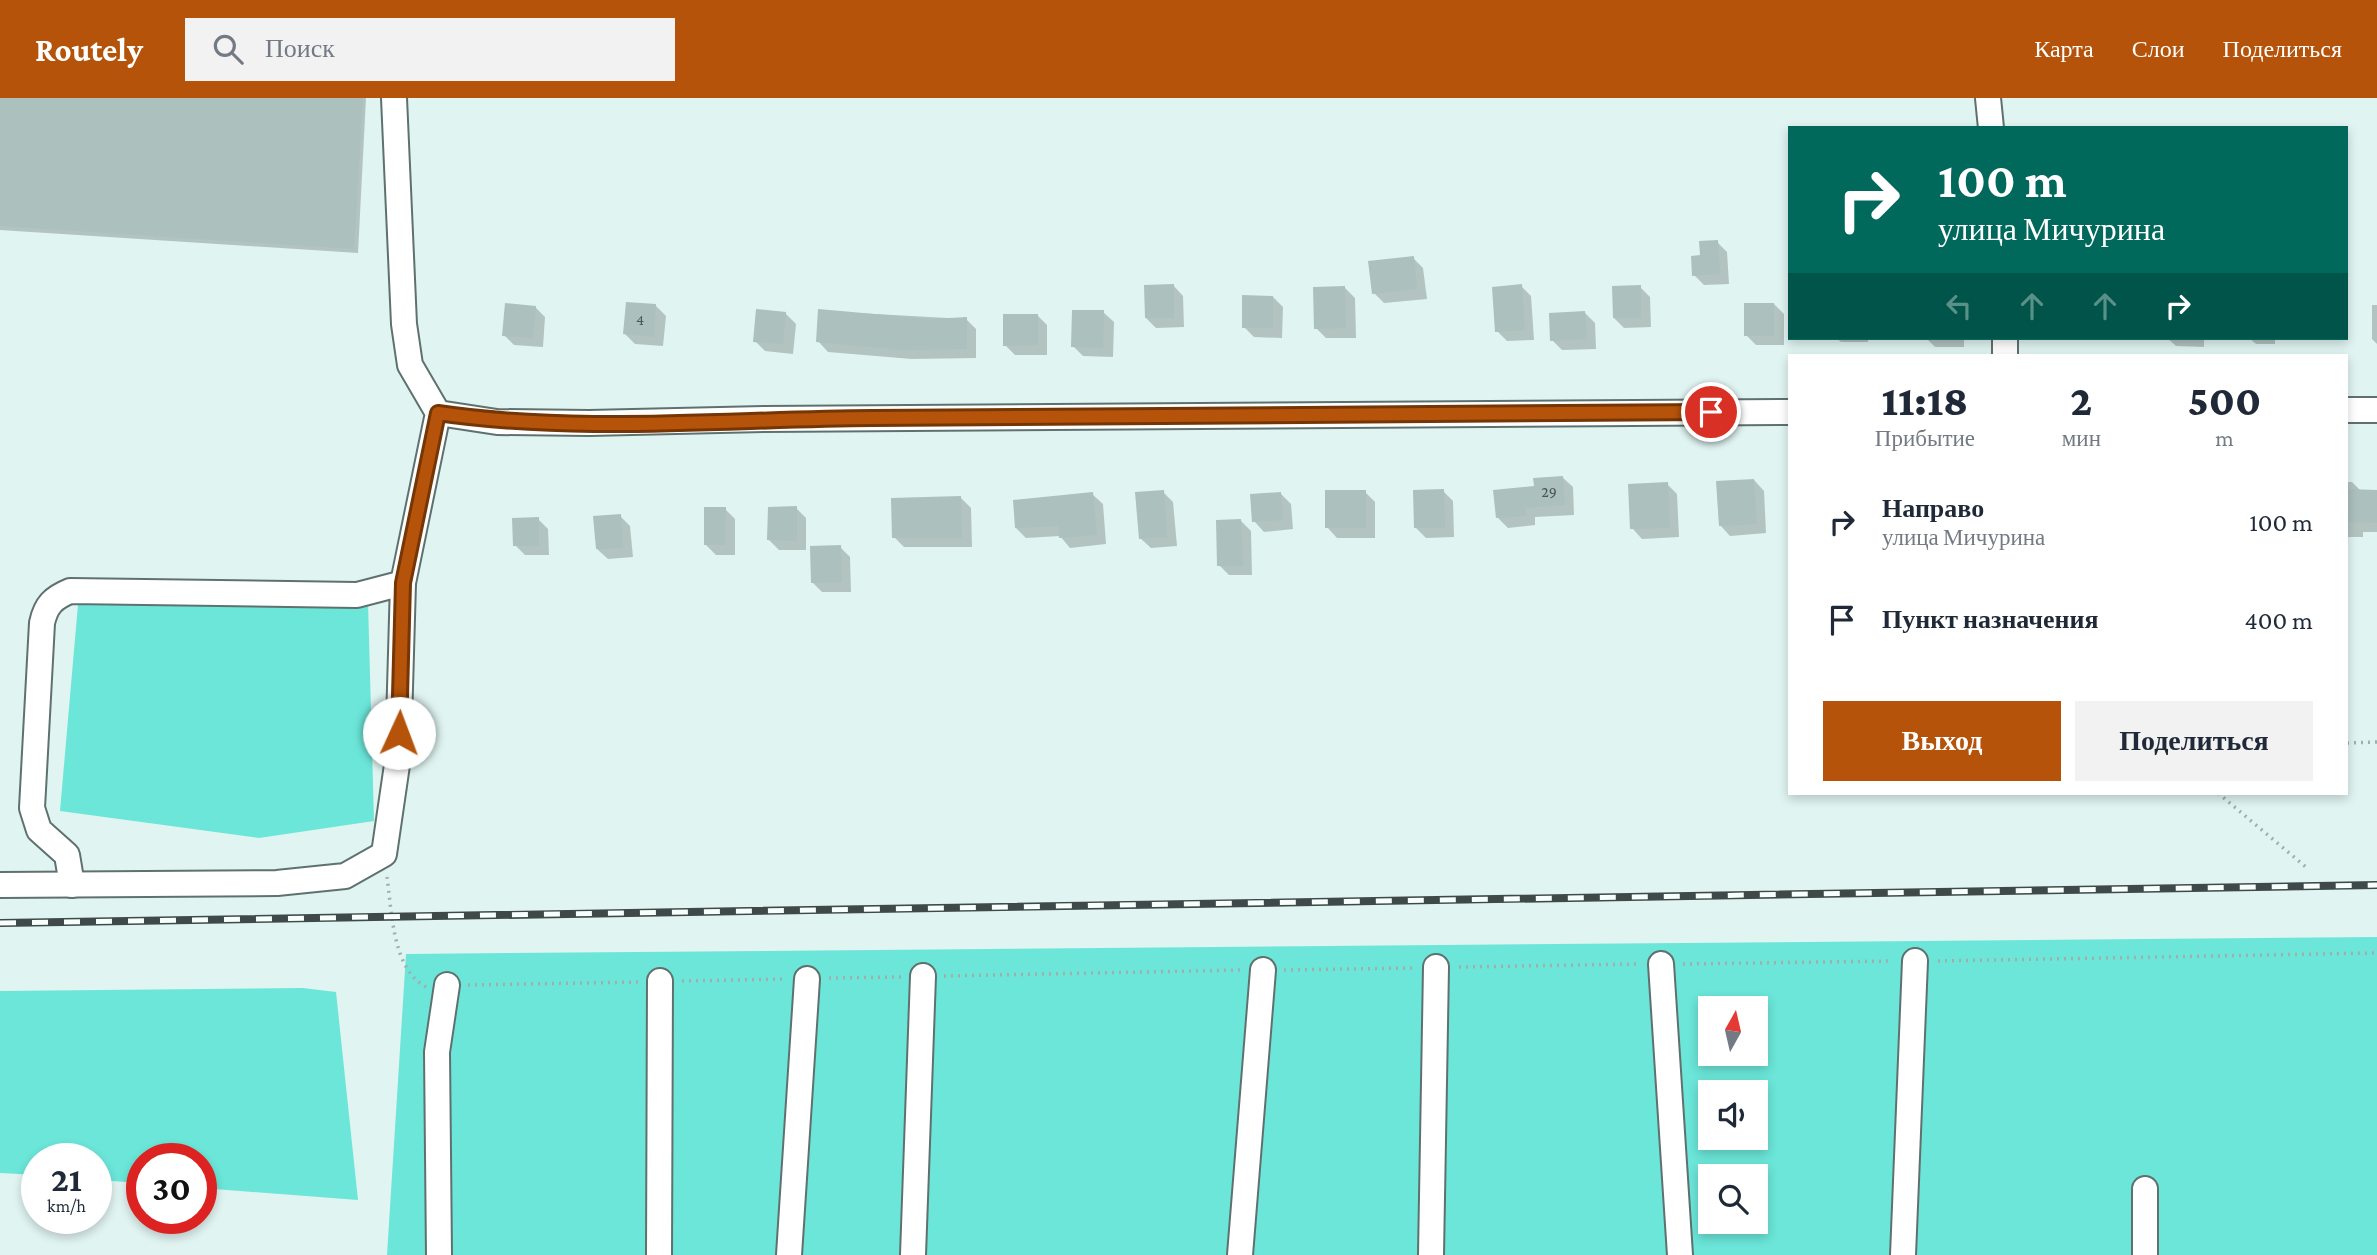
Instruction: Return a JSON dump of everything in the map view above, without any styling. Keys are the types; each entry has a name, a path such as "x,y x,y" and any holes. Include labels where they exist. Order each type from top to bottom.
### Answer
{"street":[{"path":"0,885 277,883 345,876 384,854 398,758 403,583 438,413 410,365 404,324 394,98"},
{"path":"1987,98 1991,126"},
{"path":"2348,410 2377,410"},
{"path":"438,413 497,422 589,423 764,419 1788,412"},
{"path":"72,885 67,855 39,830 32,808 42,623 46,608 56,597 70,592 357,595 403,583"},
{"path":"1903,1255 1915,961"},
{"path":"1661,964 1680,1255"},
{"path":"1431,1255 1436,967"},
{"path":"1240,1255 1263,970"},
{"path":"913,1255 923,976"},
{"path":"789,1255 807,979"},
{"path":"659,1255 660,981"},
{"path":"439,1255 437,1052 447,985"},
{"path":"2145,1189 2145,1255"}],"path":[{"path":"2348,743 2377,742"},
{"path":"2220,795 2307,869"},
{"path":"384,854 396,940 413,980 427,987 447,985"}],"shaded area":[{"path":"79,593 368,602 374,821 259,838 60,811"},
{"path":"2377,937 2377,1255 387,1255 406,954"},
{"path":"303,988 336,992 358,1200 217,1189 217,1143 126,1143 126,1182 112,1181 112,1143 21,1143 21,1174 0,1173 0,991"}],"building":[{"path":"0,98 363,98 354,249 0,226"},
{"path":"1718,240 1720,274 1692,276 1691,256 1700,255 1699,241"},
{"path":"1414,256 1417,289 1372,294 1368,261"},
{"path":"1174,284 1174,318 1145,318 1144,285"},
{"path":"1522,284 1525,330 1495,332 1492,287"},
{"path":"1641,285 1641,318 1613,318 1612,286"},
{"path":"1345,286 1346,328 1314,329 1313,287"},
{"path":"1242,295 1273,296 1273,328 1242,328"},
{"path":"626,302 656,304 654,337 623,334"},
{"path":"505,303 536,306 533,338 502,336"},
{"path":"1744,303 1774,303 1774,336 1744,336"},
{"path":"756,309 786,312 783,344 753,342"},
{"path":"818,309 931,319 967,317 967,349 901,350 816,342"},
{"path":"1072,310 1104,310 1103,348 1071,347"},
{"path":"1585,311 1587,339 1550,341 1549,313"},
{"path":"1003,314 1038,314 1038,345 1003,346"},
{"path":"1563,476 1565,505 1525,508 1526,516 1496,518 1493,490 1534,486 1533,478"},
{"path":"1754,479 1757,524 1719,526 1716,481"},
{"path":"1668,482 1670,528 1630,529 1628,484"},
{"path":"1444,489 1445,528 1414,528 1413,490"},
{"path":"2348,489 2377,490 2377,523 2348,522"},
{"path":"1164,490 1167,537 1139,539 1135,492"},
{"path":"1325,490 1366,490 1366,528 1325,528"},
{"path":"1093,492 1097,535 1059,538 1058,526 1015,528 1013,500"},
{"path":"1281,492 1283,520 1252,522 1250,494"},
{"path":"961,496 962,538 892,538 891,498"},
{"path":"797,506 797,541 767,540 768,507"},
{"path":"704,507 726,507 725,545 704,545"},
{"path":"621,514 623,548 596,549 593,516"},
{"path":"539,517 539,546 513,546 512,518"},
{"path":"1241,519 1243,566 1217,566 1216,520"},
{"path":"841,545 842,582 811,583 810,546"}],"railway":[{"path":"0,923 2377,885"}],"route":[{"path":"399,733 403,583 438,413 497,422 589,423 764,419 1711,412"}]}
